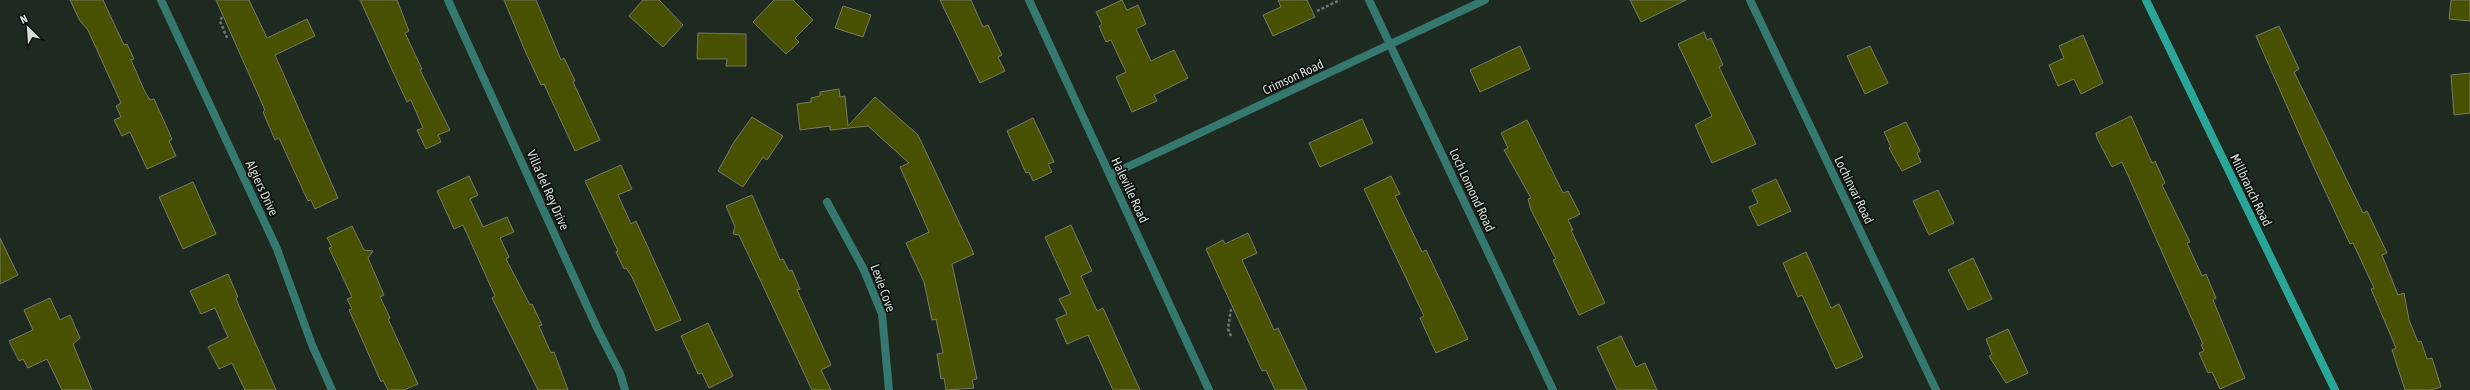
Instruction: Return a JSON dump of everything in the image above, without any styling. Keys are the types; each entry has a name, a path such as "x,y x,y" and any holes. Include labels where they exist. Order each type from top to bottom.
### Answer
{"main road":[{"name":"Millbranch Road","path":"2146,0 2335,390"}],"street":[{"name":"Algiers Drive","path":"161,0 277,249 312,346 332,390"},
{"name":"Villa del Rey Drive","path":"448,0 597,328 620,372 625,390"},
{"name":"Haleville Road","path":"1028,0 1209,390"},
{"name":"Loch Lomond Road","path":"1369,0 1553,390"},
{"name":"Crimson Road","path":"1110,175 1485,0"},
{"name":"Lochinvar Road","path":"1750,0 1936,390"},
{"name":"Lexie Cove","path":"827,202 863,268 882,314 889,390"}],"path":[{"path":"1317,11 1340,0"},
{"path":"222,17 220,21 228,40"},
{"path":"1231,308 1228,329 1231,336"}],"building":[{"path":"70,0 103,0 124,45 127,44 134,59 131,60 145,92 150,100 154,99 172,139 169,141 176,156 147,169 130,132 122,136 114,120 121,117 116,106 121,103 88,30 80,21"},
{"path":"216,0 249,0 267,38 307,19 315,36 275,55 338,198 315,209 311,200 308,201 279,138 275,140 263,112 265,110"},
{"path":"360,0 397,0 409,31 405,33 422,69 420,70 450,130 438,135 441,142 426,149 417,130 423,128 411,100 407,102"},
{"path":"504,0 536,0 561,60 564,58 575,81 573,82 600,140 575,151 544,84 541,85"},
{"path":"643,0 659,0 683,25 663,47 629,16"},
{"path":"774,0 793,0 813,20 795,38 799,42 786,54 753,22"},
{"path":"940,0 971,0 983,27 988,25 1002,55 998,57 1005,71 980,83"},
{"path":"1122,0 1127,10 1138,5 1146,24 1136,29 1151,61 1174,50 1188,78 1154,95 1157,101 1132,112 1116,77 1126,72 1111,40 1106,42 1099,26 1102,24 1096,12"},
{"path":"1278,0 1307,0 1315,17 1273,36 1263,15 1281,7"},
{"path":"1630,0 1686,0 1641,22"},
{"path":"2451,0 2470,0 2470,21 2449,19"},
{"path":"843,6 871,15 863,37 835,28"},
{"path":"2279,26 2299,69 2294,72 2363,213 2367,211 2387,253 2382,255 2398,295 2404,293 2409,320 2418,342 2421,341 2427,359 2432,358 2441,387 2431,390 2405,390 2392,350 2396,348 2371,289 2374,288 2353,243 2350,244 2313,165 2256,36"},
{"path":"1704,32 1707,40 1711,38 1723,65 1719,67 1756,144 1712,163 1695,125 1712,116 1678,44"},
{"path":"698,33 746,34 746,66 726,66 727,59 697,59"},
{"path":"2083,35 2103,83 2081,94 2074,79 2058,86 2049,65 2064,58 2059,46"},
{"path":"1520,46 1530,69 1480,92 1470,70"},
{"path":"1870,46 1888,83 1865,94 1847,56"},
{"path":"2470,73 2470,113 2454,115 2451,75"},
{"path":"839,89 840,97 845,96 848,126 875,97 918,135 974,254 952,264 977,379 972,380 974,388 946,390 944,378 941,379 937,354 943,353 936,319 932,320 924,282 906,243 929,232 900,167 909,163 868,126 830,130 830,126 800,130 797,104 811,102 811,98 820,96 820,92"},
{"path":"2131,116 2152,163 2155,161 2165,183 2162,185 2190,242 2187,243 2202,276 2206,274 2216,298 2213,300 2245,378 2220,389 2212,372 2208,373 2199,353 2204,351 2201,345 2203,344 2122,162 2112,167 2097,138 2096,133"},
{"path":"752,117 783,136 767,160 763,157 743,187 718,171 734,142"},
{"path":"1033,118 1054,162 1048,164 1052,172 1033,181 1029,172 1026,173 1007,131"},
{"path":"1362,119 1373,143 1320,167 1309,143"},
{"path":"1527,120 1563,193 1568,191 1580,214 1568,220 1573,230 1571,230 1605,303 1579,315 1553,260 1556,259 1531,210 1528,199 1531,198 1504,150 1508,148 1501,133"},
{"path":"1906,122 1920,151 1917,153 1921,162 1902,171 1889,148 1891,147 1884,132"},
{"path":"621,165 632,189 618,195 631,224 636,221 681,320 656,331 632,277 626,268 624,269 616,252 618,251 585,181"},
{"path":"469,176 478,195 470,199 483,227 507,217 514,232 500,238 509,257 506,259 530,305 532,304 542,325 539,326 551,353 554,352 568,390 538,390 492,298 495,296 463,225 454,229 437,191"},
{"path":"1391,176 1400,194 1395,196 1422,252 1426,250 1468,339 1436,353 1420,318 1424,316 1364,189"},
{"path":"1776,179 1791,211 1758,226 1749,207 1758,203 1752,190"},
{"path":"193,182 216,234 183,249 159,197"},
{"path":"1938,190 1954,223 1929,235 1913,201"},
{"path":"752,195 780,260 783,259 789,271 792,270 800,289 797,290 831,365 821,370 831,390 812,390 739,235 733,234 735,227 726,206"},
{"path":"1071,225 1092,271 1081,276 1097,311 1103,308 1140,390 1113,390 1088,335 1067,344 1056,319 1067,314 1059,299 1071,294 1045,237"},
{"path":"352,226 364,250 373,251 368,258 384,295 380,297 390,318 388,319 418,384 404,390 388,390 383,380 381,382 349,310 352,309 347,299 352,297 329,248 332,247 327,238"},
{"path":"1248,233 1257,253 1242,260 1274,330 1278,328 1307,390 1275,390 1266,370 1262,371 1206,249 1223,240 1225,244"},
{"path":"0,238 18,275 0,284"},
{"path":"1806,252 1831,308 1839,304 1863,357 1836,369 1802,295 1798,297 1783,263"},
{"path":"1973,258 1992,299 1968,310 1948,270"},
{"path":"228,274 238,297 236,299 276,390 245,390 232,363 219,369 208,347 228,337 215,308 201,314 190,291"},
{"path":"50,298 60,320 70,315 80,338 73,344 92,390 62,390 47,359 28,368 23,359 19,361 9,341 33,330 24,310"},
{"path":"708,323 733,376 709,388 702,373 698,374 681,336"},
{"path":"2008,329 2028,373 2006,383 1989,356 1992,354 1986,339"},
{"path":"1621,336 1636,367 1645,363 1657,390 1617,390 1597,347"}]}
